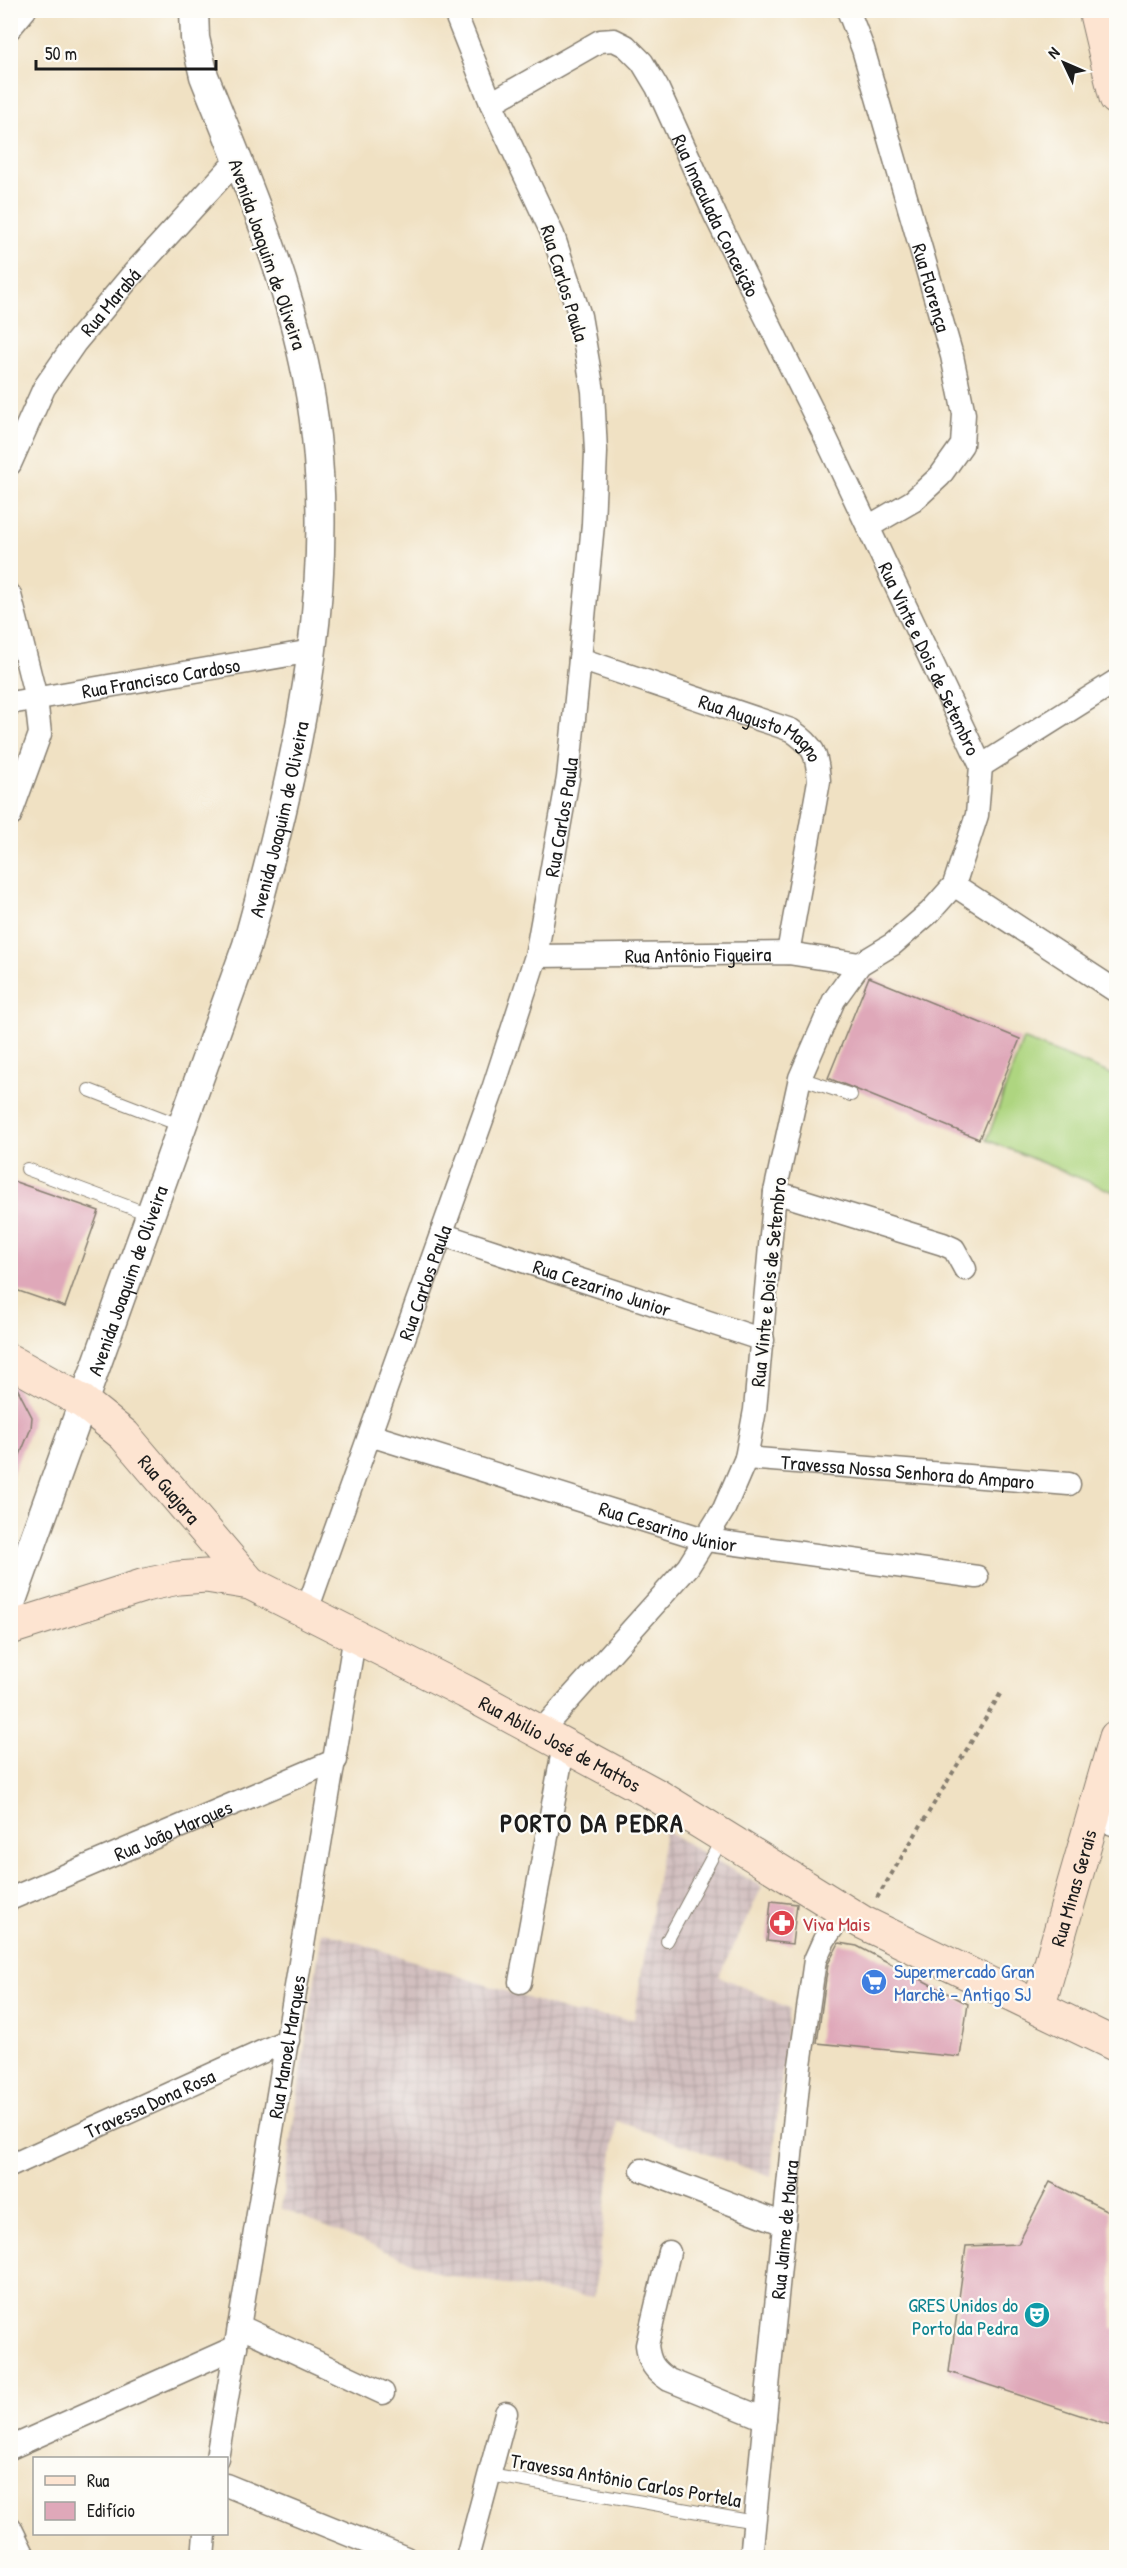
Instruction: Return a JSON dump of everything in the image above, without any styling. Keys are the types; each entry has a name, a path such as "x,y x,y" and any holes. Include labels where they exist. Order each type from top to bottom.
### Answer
{"main road":[{"path":"1103,13 1116,98"},
{"name":"Rua Guajara","path":"10,1361 83,1402 124,1435 250,1583"},
{"name":"Rua Abilio José de Mattos","path":"10,1628 145,1585 178,1578 206,1576 250,1583 355,1635 658,1796 853,1916 1116,2044"},
{"name":"Rua Minas Gerais","path":"1039,2005 1105,1821 1116,1737"}],"street":[{"path":"10,28 25,10"},
{"name":"Avenida Joaquim de Oliveira","path":"10,1605 152,1215 247,945 274,847 312,651 320,575 320,513 315,437 305,364 288,302 204,76 195,38 194,10"},
{"name":"Rua Carlos Paula","path":"307,1610 493,1089 536,956 568,778 580,659 596,452 593,391 580,316 553,236 491,103 454,10"},
{"name":"Rua Florença","path":"848,10 863,49 952,356 964,414 962,445 940,477 913,501 868,527"},
{"name":"Rua Imaculada Conceição","path":"491,103 600,41 614,40 626,46 642,62 657,87 716,218 868,527"},
{"name":"Rua Marabá","path":"10,464 44,388 75,343 131,276 237,160"},
{"name":"Rua Vinte e Dois de Setembro","path":"552,1739 688,1567 707,1540 724,1509 746,1458 763,1340 775,1192 800,1078 834,1000 860,963 893,944 930,912 954,885 977,815 981,766 868,527"},
{"path":"10,595 36,698 40,734 10,816"},
{"name":"Rua Francisco Cardoso","path":"10,703 312,651"},
{"name":"Rua Augusto Magno","path":"580,659 791,730 808,742 817,757 819,781 788,953"},
{"path":"981,766 1116,681"},
{"path":"954,885 1116,991"},
{"name":"Rua Antônio Figueira","path":"536,956 788,953 860,963"},
{"path":"775,1192 943,1244 954,1249 965,1269"},
{"name":"Rua Cezarino Junior","path":"441,1234 763,1340"},
{"name":"Rua Cesarino Júnior","path":"370,1435 707,1540 977,1577"},
{"name":"Travessa Nossa Senhora do Amparo","path":"746,1458 1069,1484"},
{"name":"Rua Manoel Marques","path":"217,2457 336,1760 355,1635"},
{"path":"520,1982 552,1739"},
{"name":"Rua João Marques","path":"10,1899 336,1760"},
{"name":"Rua Jaime de Moura","path":"751,2558 800,2065 815,1960 824,1940 853,1916"},
{"name":"Travessa Dona Rosa","path":"10,2166 288,2040"},
{"path":"642,2170 784,2224"},
{"path":"669,2252 647,2345 649,2361 657,2372 669,2380 765,2419"},
{"path":"10,2448 238,2336 382,2393"},
{"path":"467,2558 506,2413"},
{"path":"228,2486 406,2558"},
{"path":"10,2527 24,2558"},
{"path":"203,2558 205,2535"}],"lane":[{"path":"800,1078 851,1095"},
{"path":"89,1090 182,1126"},
{"path":"27,1169 152,1215"},
{"path":"667,1941 723,1836"},
{"name":"Travessa Antônio Carlos Portela","path":"490,2475 755,2522"}],"path":[{"path":"853,1916 1002,1691"}],"shaded area":[{"path":"665,1831 762,1887 719,1976 789,2008 771,2177 617,2121 594,2297 443,2275 281,2208 322,1931 572,2013 634,2019"}],"green space":[{"path":"1023,1039 1116,1076 1116,1193 987,1140"}],"building":[{"path":"869,977 1020,1039 979,1139 828,1078"},
{"path":"10,1180 99,1211 65,1307 10,1288"},
{"path":"10,1383 16,1386 32,1417 31,1428 11,1477"},
{"name":"Viva Mais","path":"771,1901 797,1904 792,1944 767,1941"},
{"name":"Supermercado Gran Marchè - Antigo SJ","path":"839,1943 857,1946 968,2004 960,2057 817,2043 828,1964"},
{"name":"GRES Unidos do Porto da Pedra","path":"1050,2182 1110,2212 1113,2328 1116,2328 1116,2427 949,2372 966,2246 1018,2244"}],"place":[{"name":"Viva Mais","path":"782,1923"},
{"name":"Supermercado Gran Marchè - Antigo SJ","path":"874,1982"},
{"name":"GRES Unidos do Porto da Pedra","path":"1037,2315"}],"district":[{"name":"PORTO DA PEDRA","path":"592,1822"}]}
